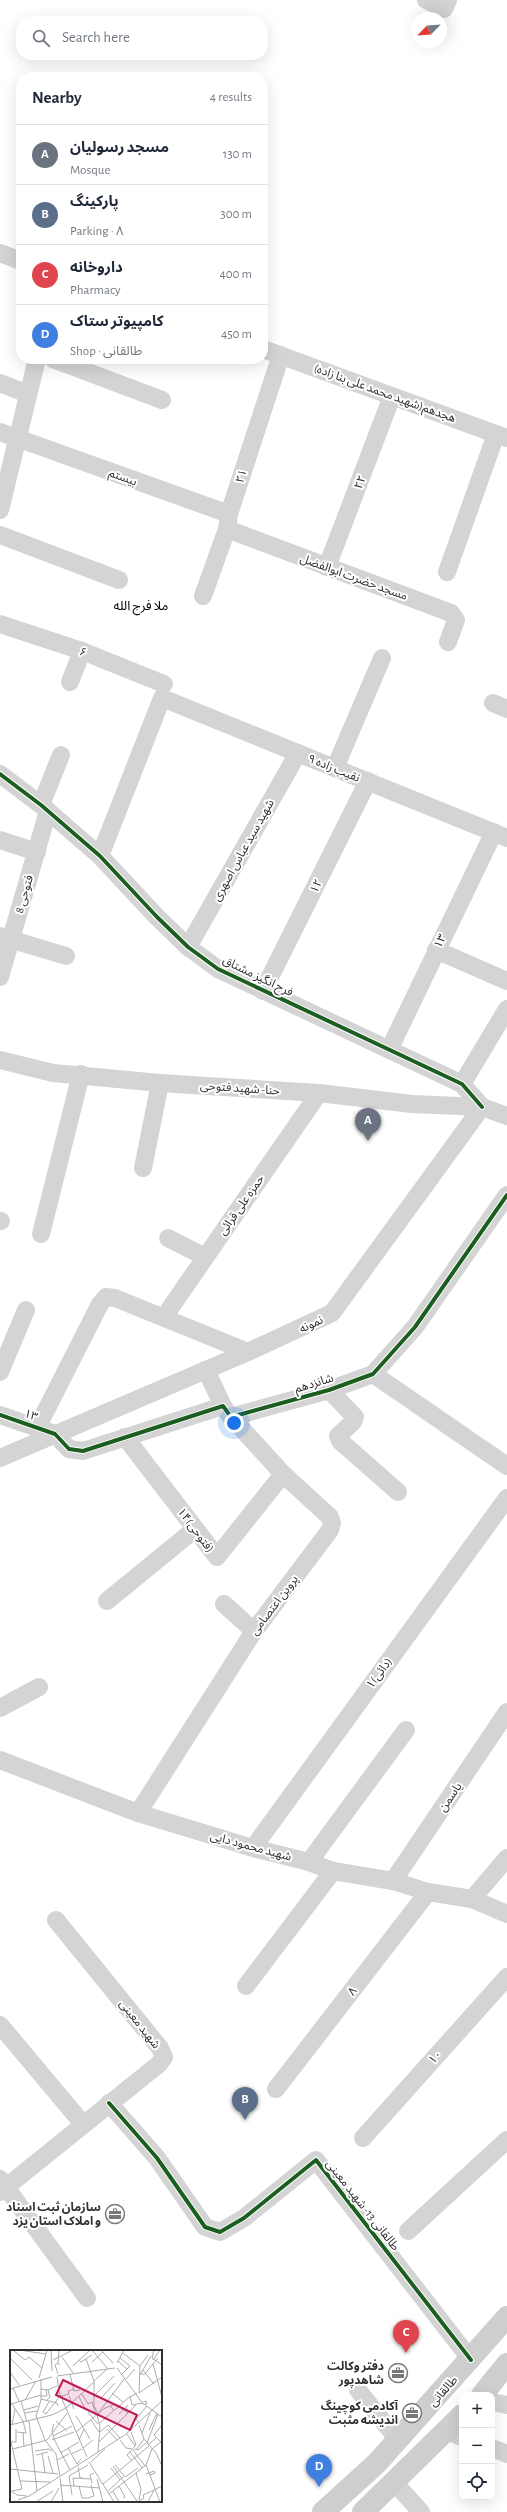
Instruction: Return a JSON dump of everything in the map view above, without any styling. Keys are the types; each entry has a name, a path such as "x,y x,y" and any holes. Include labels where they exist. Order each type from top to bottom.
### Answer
{"main road":[{"name":"طالقانی","path":"323,2512 377,2463 471,2360 507,2317"},
{"path":"484,2392 507,2364"},
{"path":"363,2512 394,2482 454,2434 459,2422"}],"street":[{"path":"426,0 444,9 448,0"},
{"path":"0,253 16,258"},
{"name":"هجدهم(شهید محمد علی بنا زاده)","path":"268,350 502,436"},
{"name":"۲۱","path":"203,596 281,355"},
{"path":"0,510 36,364"},
{"path":"66,364 162,400"},
{"path":"0,383 28,394"},
{"name":"۲۲","path":"328,567 392,396"},
{"name":"بیستم","path":"0,432 228,522"},
{"path":"447,572 502,436"},
{"name":"مسجد حضرت ابوالفضل","path":"228,522 328,567 451,613 456,620 448,642"},
{"path":"0,535 119,580"},
{"name":"۶","path":"0,624 82,651 163,691"},
{"path":"70,682 82,651"},
{"path":"335,768 382,658"},
{"path":"100,856 163,691"},
{"name":"نقیب زاده ۹","path":"163,691 298,753 500,835"},
{"name":"شهید سید عباس اصهری","path":"188,947 298,753"},
{"name":"فتوحی 8","path":"0,977 6,938 37,852 45,808 60,755"},
{"name":"فرح انگیز مشتاق","path":"0,774 45,808 100,856 188,947 225,973 462,1084 482,1107"},
{"name":"۱۲","path":"263,991 368,781"},
{"name":"۱۳","path":"389,1050 436,950 500,835"},
{"path":"0,840 37,852"},
{"path":"6,938 66,956"},
{"path":"436,950 507,981"},
{"path":"462,1084 507,1009"},
{"name":"حنا- شهید فتوحی","path":"0,1060 53,1073 81,1074 160,1084 319,1093 412,1104 482,1107"},
{"path":"41,1234 81,1074"},
{"path":"143,1168 160,1084"},
{"name":"حمزه علی قرائی","path":"164,1317 319,1093"},
{"path":"482,1107 507,1116"},
{"name":"نمونه","path":"0,1458 248,1352 332,1313 482,1107"},
{"name":"شانزدهم","path":"55,1434 69,1449 74,1451 83,1451 125,1437 227,1412 329,1390 373,1374 415,1327 507,1195"},
{"path":"168,1238 205,1257"},
{"path":"37,1428 100,1304 106,1297 115,1298 248,1352"},
{"path":"0,1372 26,1310"},
{"name":"پروین اعتصامی","path":"138,1813 254,1631 330,1530 332,1523 330,1517 283,1474 227,1412 206,1370"},
{"path":"373,1374 507,1466"},
{"path":"329,1390 355,1417 353,1422 338,1436 340,1441 398,1492"},
{"name":"۱۳","path":"0,1415 55,1434"},
{"name":"۱۴(فتوحی)","path":"125,1437 217,1557 283,1474"},
{"name":"۱(دائی)","path":"253,1848 507,1498"},
{"path":"107,1601 195,1529"},
{"path":"224,1604 254,1631"},
{"path":"0,1708 39,1687"},
{"name":"یاسمن","path":"392,1881 507,1712"},
{"path":"309,1862 406,1730"},
{"name":"شهید محمود دایی","path":"0,1760 138,1813 253,1848 309,1862 334,1871 392,1881 428,1892 472,1899 507,1914"},
{"path":"472,1899 507,1858"},
{"path":"246,1986 334,1871"},
{"name":"۸","path":"276,2089 428,1892"},
{"name":"شهید معینی","path":"2,2186 84,2124 159,2064 164,2057 160,2048 56,1920"},
{"name":"۱۰","path":"364,2138 507,1977"},
{"path":"0,2025 84,2124"},
{"name":"طالقانی 13- شهید معینی","path":"109,2104 157,2158 205,2227 220,2232 244,2218 316,2160 471,2360"},
{"path":"408,2231 507,2140"},
{"path":"2,2186 87,2298"},
{"path":"358,2390 398,2440"},
{"path":"495,2403 507,2405"},
{"path":"495,2449 507,2454"},
{"path":"394,2482 421,2512"}],"cycle path":[{"path":"0,774 41,805 100,856 157,917 188,947 218,969 462,1084 482,1107"},
{"path":"0,1415 55,1434 69,1449 83,1451 223,1406 231,1417 329,1390 373,1374 415,1327 507,1195"},
{"path":"109,2103 157,2158 205,2227 220,2232 244,2218 316,2160 471,2360"}],"place":[{"name":"مسجد رسولیان","path":"368,1141"},
{"name":"پارکینگ","path":"245,2120"},
{"name":"سازمان ثبت اسناد و املاک استان یزد","path":"115,2214"},
{"name":"داروخانه","path":"406,2353"},
{"name":"دفتر وکالت شاهدپور","path":"398,2373"},
{"name":"آکادمی کوچینگ اندیشه مثبت","path":"412,2413"},
{"name":"کامپیوتر ستاک","path":"319,2487"}],"district":[{"name":"ملا فرج الله","path":"141,606"}]}
